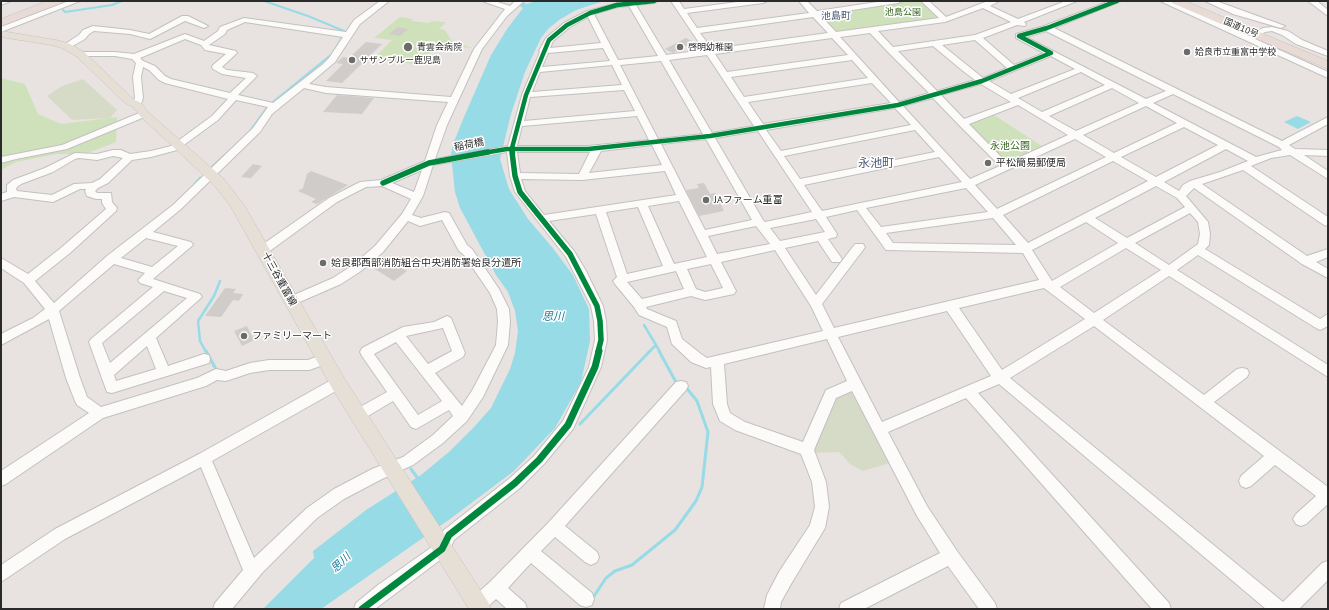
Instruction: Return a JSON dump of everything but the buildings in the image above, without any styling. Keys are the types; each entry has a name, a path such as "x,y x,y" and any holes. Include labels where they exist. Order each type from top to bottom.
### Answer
{"highway":[{"path":"1,19 48,1"},
{"path":"1,23 58,1"},
{"name":"国道10号","path":"1176,1 1328,65"},
{"name":"国道10号","path":"1183,1 1255,35 1328,61"}],"main road":[{"name":"十三谷重富線","path":"1,34 52,42 66,46 80,54 128,101 140,110 210,174 237,205 338,383 479,607"}],"street":[{"path":"1,4 7,1"},
{"path":"1,30 76,1"},
{"path":"1,340 37,321 50,307 177,207 257,130 268,112 270,105 303,85 332,60 345,34 357,22 386,1"},
{"path":"486,1 515,4"},
{"path":"362,609 442,549 450,535 515,483 538,460 568,425 582,397 595,367 601,340 600,321 597,306 570,254 520,192 509,148 518,124 526,95 548,40 567,25 590,13 631,2 654,1"},
{"path":"675,1 832,234 619,281 640,304 643,312 672,324 676,341 696,358 706,364 950,305 1048,285 1191,208"},
{"path":"683,11 763,1"},
{"path":"803,1 996,214 1026,249 1048,285 1327,496 1301,519"},
{"path":"696,31 898,1"},
{"path":"925,1 945,20"},
{"path":"537,70 665,58 945,20 995,1"},
{"path":"894,49 977,37 1073,1"},
{"path":"1117,1 1047,28 1019,36 1256,161"},
{"path":"1164,1 1255,35 1328,75"},
{"path":"1209,1 1282,26"},
{"path":"1220,6 1233,1"},
{"path":"1312,1 1328,14"},
{"path":"631,2 761,224 778,246 816,304 855,384 922,511 951,556 989,609"},
{"path":"291,300 337,281 357,268 379,249 406,216 417,196 432,162 436,140 483,40 515,4"},
{"path":"984,5 1037,31"},
{"path":"590,13 730,291 705,296 691,292 640,304"},
{"path":"66,46 82,38 86,32 93,28 130,32 150,37 185,18 214,27 222,32 205,44"},
{"path":"137,60 185,36 244,20 345,34"},
{"path":"1047,28 1282,145 1290,152 1328,176"},
{"path":"873,29 966,122 1006,167"},
{"path":"1255,35 1263,30 1272,29 1282,31 1299,42 1328,54"},
{"path":"13,194 11,189 12,186 17,182 49,170 72,157 96,157 113,152 121,153 129,157 151,154 174,148 215,118 253,76 225,72 216,67 233,52 208,48 205,44 185,36"},
{"path":"977,37 1013,68"},
{"path":"880,430 1000,378 1094,319 1198,250 1203,245 1203,222 1181,196 982,81 936,44"},
{"path":"543,51 607,45"},
{"name":"稲荷橋","path":"383,182 432,162 509,148 597,148 710,136 898,105 982,81 1051,53"},
{"path":"80,54 115,54 137,60 152,68 162,78 168,81 270,105"},
{"path":"726,76 854,57"},
{"path":"1,160 14,156 64,147 140,110 137,60"},
{"path":"966,122 1082,69"},
{"path":"743,100 874,80"},
{"path":"303,85 326,90 454,100"},
{"path":"1043,115 1112,85"},
{"path":"526,95 627,87"},
{"path":"702,234 818,214 969,184 1172,91"},
{"path":"518,124 640,113"},
{"path":"1282,145 1328,120"},
{"path":"877,231 996,214 1184,123"},
{"path":"778,154 917,128"},
{"path":"859,206 890,247 1026,249 1226,145"},
{"path":"582,177 597,148"},
{"path":"1181,196 1187,187 1194,183 1224,174 1268,156 1290,152 1328,153"},
{"path":"798,183 941,154"},
{"path":"28,280 66,250 111,211 112,208 107,203 107,195 96,196 90,194 90,191 129,157"},
{"path":"1244,166 1328,222"},
{"path":"515,176 582,177 668,168"},
{"path":"263,250 333,200 364,184 383,182 417,196"},
{"path":"1194,183 1306,261 1328,274"},
{"path":"1,198 13,194 53,199 78,186 94,186"},
{"path":"541,219 682,197"},
{"path":"641,203 675,268 691,292"},
{"path":"600,210 623,279"},
{"path":"221,609 252,572 312,513 339,494 394,471 438,439 462,417 478,393 502,345 504,322 503,309 495,292 468,252 463,248 445,216 420,222 406,216"},
{"path":"1086,217 1328,372"},
{"path":"107,373 196,297 144,280 186,245 143,233"},
{"path":"821,237 836,259"},
{"path":"816,304 859,247"},
{"path":"1198,250 1320,325 1328,319"},
{"path":"1306,261 1328,254"},
{"path":"111,260 154,272"},
{"path":"1,262 28,280 41,294 50,307 82,401 96,410 98,414"},
{"path":"162,286 95,342 112,388 204,359"},
{"path":"950,305 1000,378 1279,609"},
{"path":"427,371 459,354 447,321 436,326 407,330 366,352 394,394 416,423 450,403"},
{"path":"398,335 462,417"},
{"path":"149,337 164,372"},
{"path":"1,479 98,414 201,382 216,374 226,376 250,368 269,365 310,364 324,359"},
{"path":"717,362 720,404 725,417 740,426 807,450"},
{"path":"1204,403 1242,374"},
{"path":"1,574 60,534 204,458 338,383"},
{"path":"772,609 773,601 785,578 817,528 822,507 819,482 807,450 831,394 855,384"},
{"path":"479,607 554,527 681,386"},
{"path":"969,392 1163,609"},
{"path":"358,415 394,394"},
{"path":"1246,481 1276,456"},
{"path":"204,458 252,572"},
{"path":"554,527 591,557"},
{"path":"530,552 586,599"},
{"path":"847,609 951,556"},
{"path":"1288,609 1328,569"},
{"path":"496,588 519,609"}],"green space":[{"name":"池島公園","path":"907,1 922,1 940,18 836,33 819,15"},
{"path":"400,17 413,19 412,21 429,23 432,21 446,22 439,29 445,30 452,41 472,48 449,46 452,42 449,42 442,48 436,48 415,64 373,59 392,40 374,38"},
{"path":"1,78 25,84 38,114 61,124 117,117 116,142 85,154 57,154 16,162 1,170"},
{"path":"83,79 117,110 110,118 72,120 47,96 62,86"},
{"name":"永池公園","path":"991,113 1045,148 1006,167 962,123"},
{"path":"854,388 890,463 863,471 850,464 839,452 813,453 813,447 835,396"}],"water":[{"name":"思川","path":"536,1 604,1 576,10 559,20 548,29 541,38 525,72 511,114 500,159 509,189 528,219 573,275 589,309 590,341 581,382 555,428 514,471 450,519 321,609 263,609 314,558 313,551 366,510 421,475 450,451 491,408 510,369 515,353 518,331 515,311 508,292 496,275 460,208 455,192 451,155 453,144 491,55 507,29 523,8 518,5 522,2 527,4"},
{"path":"1297,116 1311,122 1298,129 1284,122"}],"waterway":[{"path":"63,10 65,12 112,5 122,1"},
{"path":"250,131 268,106 332,54 343,36 344,31 308,16 264,1"},
{"path":"212,167 225,155"},
{"path":"193,186 200,178"},
{"path":"206,352 200,341 198,321 214,296 220,281"},
{"path":"644,325 656,345"},
{"path":"650,351 656,345"},
{"path":"656,345 660,352"},
{"path":"206,351 217,371"},
{"path":"580,424 650,351"},
{"path":"659,351 677,384"},
{"path":"592,599 606,578 615,571 632,565 675,530 696,501 702,487 708,432 697,401 685,386"},
{"path":"411,469 419,480"}],"cycle path":[{"path":"362,609 442,549 449,535 515,483 539,460 568,425 582,397 595,367 601,340 600,321 597,306 570,254 520,192 515,176 512,148 526,95 549,40 567,25 590,13 617,5 654,1"},
{"path":"383,183 429,163 507,149 588,149 710,136 898,105 982,81 1051,53 1019,36 1047,28 1117,1"}],"place":[{"name":"青雲会病院","path":"408,47"},
{"name":"啓明幼稚園","path":"680,47"},
{"name":"姶良市立重富中学校","path":"1187,52"},
{"name":"サザンブルー鹿児島","path":"352,60"},
{"name":"平松簡易郵便局","path":"988,163"},
{"name":"JAファーム重富","path":"706,200"},
{"name":"姶良郡西部消防組合中央消防署姶良分遣所","path":"323,263"},
{"name":"ファミリーマート","path":"244,336"}],"district":[{"name":"池島町","path":"836,16"},
{"name":"永池町","path":"876,164"}]}
